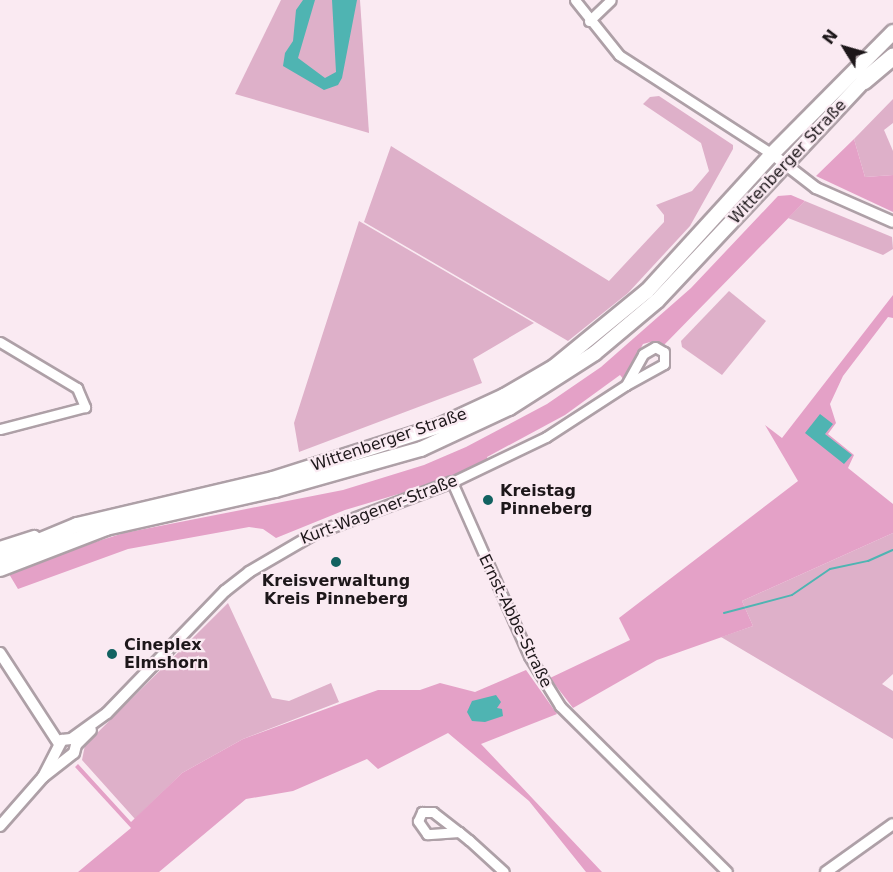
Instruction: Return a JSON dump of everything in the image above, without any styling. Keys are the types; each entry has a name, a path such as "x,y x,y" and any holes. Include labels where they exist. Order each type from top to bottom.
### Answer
{"highway":[{"path":"864,81 893,57"}],"main road":[{"name":"Wittenberger Straße","path":"0,557 56,532 107,516 273,479 439,426 504,396 554,367 617,319 701,234 772,154 893,32"},
{"name":"Wittenberger Straße","path":"0,569 106,528 275,490 421,449 509,408 595,353 657,301 893,49"},
{"path":"0,548 56,532"}],"street":[{"path":"575,0 590,21 629,62 772,154 816,188 893,222"},
{"path":"590,21 611,0"},
{"path":"0,342 77,388 85,407 0,429"},
{"name":"Kurt-Wagener-Straße","path":"0,826 43,777 66,745 103,717 225,591 270,556 314,534 452,482 546,437 626,385 659,368 665,360 664,352 656,347 647,350 626,385"},
{"name":"Ernst-Abbe-Straße","path":"452,482 529,656 560,706 727,872"},
{"path":"0,653 42,715 66,745"},
{"path":"826,872 893,824"},
{"path":"459,832 504,872"}],"shaded area":[{"path":"281,0 360,0 369,133 235,94"},
{"path":"659,96 733,145 733,149 690,226 628,293 568,341 364,222 391,146 609,281 664,222 664,215 656,205 692,191 709,171 701,143 643,104 650,97"},
{"path":"893,99 893,123 884,130 893,151 893,175 865,177 854,139"},
{"path":"854,139 865,177 893,175 893,212 816,176"},
{"path":"791,195 805,201 664,345 654,341 643,344 624,380 620,375 565,415 487,457 489,462 449,479 345,510 276,538 263,529 249,527 128,549 18,589 9,574 47,557 124,533 343,490 424,465 466,447 547,404 601,367 691,288 778,196"},
{"path":"805,201 892,237 893,249 883,255 788,218"},
{"path":"359,221 534,323 473,359 482,383 299,452 294,423"},
{"path":"729,291 766,321 722,375 682,347 681,341"},
{"path":"893,295 893,318 888,317 843,376 830,404 836,423 828,434 854,455 848,468 893,504 893,533 742,601 753,626 657,660 573,708 550,678 630,640 619,618 798,481 765,425 782,438"},
{"path":"893,533 893,674 882,684 893,691 893,739 721,637 753,626 742,601"},
{"path":"228,603 272,698 289,701 331,683 339,702 243,739 182,773 135,819 82,760 85,745"},
{"path":"526,670 557,714 481,744 602,872 586,872 529,801 448,733 378,769 367,759 293,791 246,799 159,872 78,872 131,828 75,767 78,764 131,822 182,773 243,739 378,690 420,690 440,683 475,692"}],"water":[{"path":"303,0 315,0 298,58 325,78 336,72 332,0 357,0 342,78 338,85 324,90 283,66 285,53 293,41 296,10"},
{"path":"820,414 833,424 825,434 852,455 844,464 805,433"},
{"path":"496,695 501,702 497,708 502,709 503,716 485,722 472,721 467,712 472,701"}],"waterway":[{"path":"724,613 792,595 830,569 868,561 893,550"}],"place":[{"name":"Kreistag Pinneberg","path":"488,500"},
{"name":"Kreisverwaltung Kreis Pinneberg","path":"336,562"},
{"name":"Cineplex Elmshorn","path":"112,654"}]}
